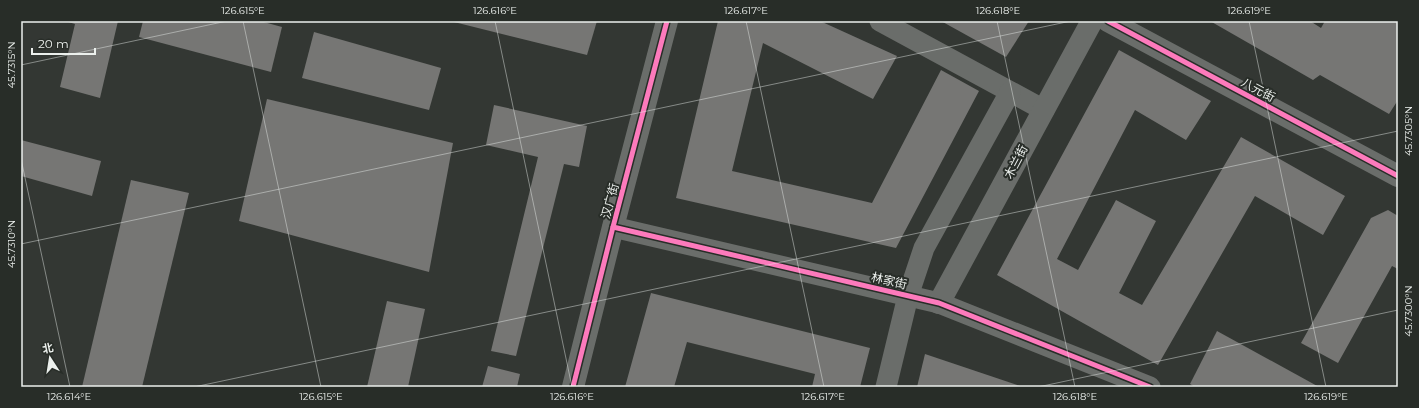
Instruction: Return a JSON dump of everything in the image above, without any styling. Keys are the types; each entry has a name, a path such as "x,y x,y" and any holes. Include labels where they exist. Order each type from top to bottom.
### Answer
{"street":[{"name":"汉广街","path":"574,387 613,227 667,21"},
{"path":"880,21 1044,110"},
{"name":"木兰街","path":"939,304 1092,21"},
{"name":"八元街","path":"1108,21 1398,176"},
{"path":"886,387 908,296 924,248 1010,92"},
{"name":"林家街","path":"613,227 939,304 1150,387"}],"building":[{"path":"65,21 118,21 100,98 60,87 75,24"},
{"path":"143,21 260,21 282,27 271,72 139,37"},
{"path":"450,21 597,21 587,55"},
{"path":"718,21 820,21 897,56 873,99 763,43 732,171 872,203 941,70 979,91 896,248 676,198"},
{"path":"941,21 1029,21 1006,57"},
{"path":"1210,21 1310,21 1321,28 1325,21 1398,21 1398,100 1389,114 1320,75 1313,80"},
{"path":"314,32 441,68 429,110 302,78"},
{"path":"1119,50 1211,101 1186,140 1135,110 1057,259 1078,270 1116,200 1156,221 1119,293 1142,305 1241,137 1345,196 1323,235 1255,196 1158,365 997,275"},
{"path":"267,99 453,143 429,272 239,221"},
{"path":"494,105 587,126 579,167 564,164 516,356 491,351 538,157 486,145"},
{"path":"21,140 101,161 92,196 21,176"},
{"path":"131,180 189,193 142,387 82,387"},
{"path":"1388,210 1398,216 1398,269 1392,266 1338,363 1301,343 1371,218"},
{"path":"651,293 870,348 860,387 812,387 815,374 687,342 674,387 625,387"},
{"path":"387,301 425,309 408,387 367,387"},
{"path":"1217,331 1319,387 1195,387 1190,384"},
{"path":"925,354 1023,387 917,387"},
{"path":"488,366 520,374 517,387 482,387"}],"cycle path":[{"path":"573,387 667,21"},
{"path":"1108,21 1398,176"},
{"path":"613,227 939,303 1150,387"}]}
